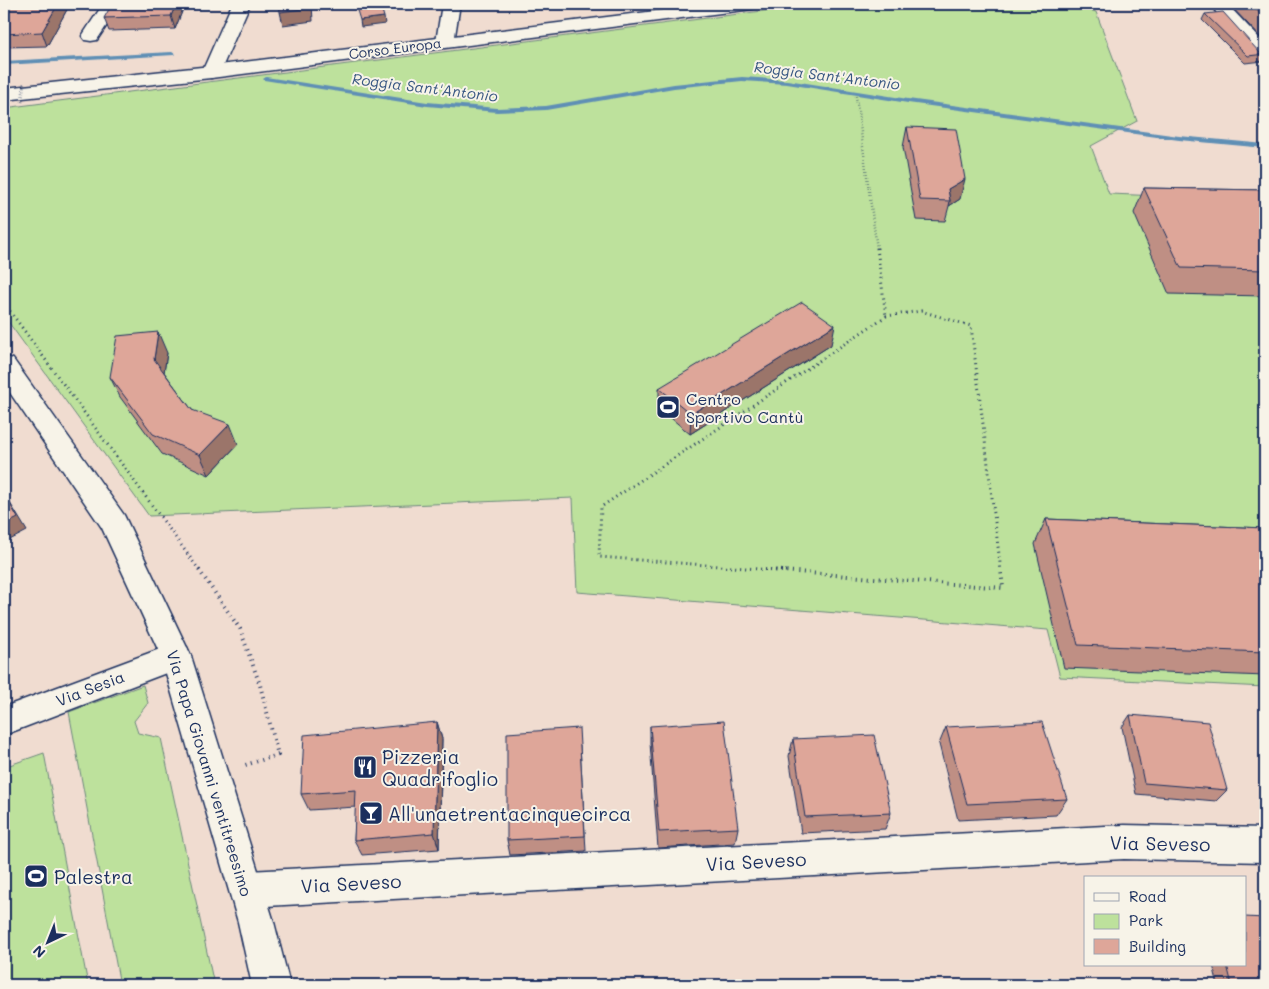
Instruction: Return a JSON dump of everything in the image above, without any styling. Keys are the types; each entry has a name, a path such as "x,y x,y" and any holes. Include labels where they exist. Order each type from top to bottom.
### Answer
{"main road":[{"path":"92,36 112,4"},
{"path":"211,72 241,4"},
{"path":"445,42 451,4"},
{"name":"Corso Europa","path":"18,93 211,72 752,4"},
{"path":"1218,4 1265,54"},
{"name":"Via Papa Giovanni ventitreesimo","path":"4,364 114,523 176,656 247,888 271,985"},
{"name":"Via Sesia","path":"4,721 176,656"},
{"name":"Via Seveso","path":"247,888 1124,842 1265,845"}],"path":[{"path":"856,96 886,316"},
{"path":"4,303 162,518 240,629 260,685 278,755 212,776"},
{"path":"921,311 970,326 1003,588 599,557 601,507 886,316 921,311"}],"green space":[{"name":"Centro Sportivo Cantù","path":"817,4 1069,4 1096,12 1137,121 1091,146 1109,194 1265,200 1265,687 1060,677 1048,630 577,592 573,498 149,516 4,316 4,108"},
{"path":"143,685 148,703 134,721 138,733 161,738 214,985 120,985 69,712"},
{"name":"Palestra","path":"44,753 88,985 4,985 4,767"}],"building":[{"path":"8,4 58,4 42,32 4,34 4,12"},
{"path":"112,4 176,4 171,16 104,18"},
{"path":"279,4 310,4 310,8 280,12"},
{"path":"355,4 380,4 384,17 360,20"},
{"path":"1251,4 1265,4 1265,19"},
{"path":"1223,12 1260,53 1265,54 1248,56 1205,14"},
{"path":"907,127 956,129 965,179 948,189 950,201 920,200"},
{"path":"1144,188 1265,190 1265,270 1181,268"},
{"path":"802,302 835,325 691,414 659,388"},
{"path":"158,332 154,359 192,410 230,424 200,455 153,434 110,377 117,336"},
{"path":"4,494 18,518 4,525"},
{"path":"1046,519 1265,528 1265,652 1078,645"},
{"path":"1130,715 1208,722 1227,790 1144,783"},
{"path":"724,721 738,828 659,832 650,726"},
{"path":"437,722 434,833 354,840 356,790 301,794 304,735"},
{"path":"1042,722 1067,799 967,804 946,727"},
{"path":"579,728 585,836 507,840 507,733"},
{"path":"874,735 891,813 805,817 793,739"},
{"path":"1246,917 1265,918 1265,985 1232,985 1227,966 1246,966"}],"waterway":[{"name":"Roggia Sant'Antonio","path":"4,63 172,54"},
{"name":"Roggia Sant'Antonio","path":"266,79 427,104 497,110 546,108 674,86 742,79 787,82 908,101 1179,138 1265,146"}],"place":[{"name":"Centro Sportivo Cantù","path":"668,407"},
{"name":"Pizzeria Quadrifoglio","path":"365,767"},
{"name":"All'unaetrentacinquecirca","path":"371,813"},
{"name":"Palestra","path":"36,876"}]}
